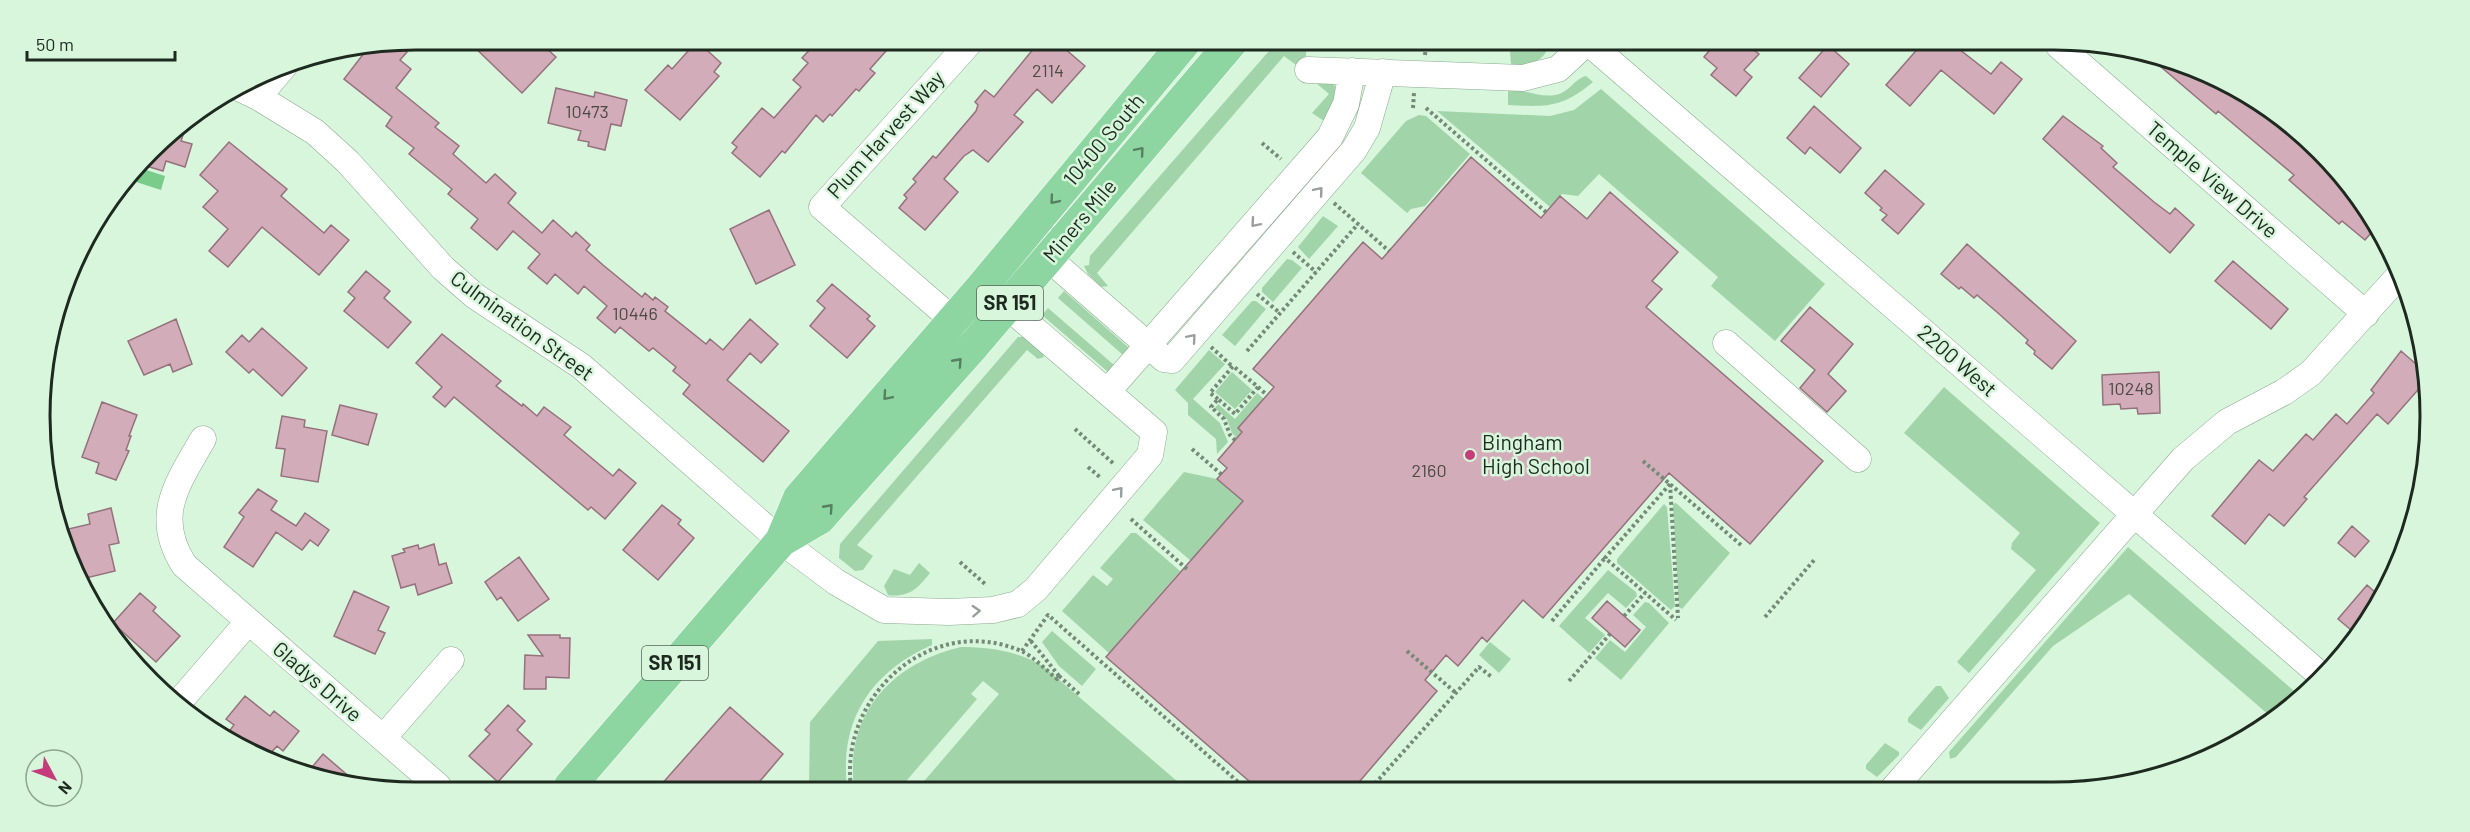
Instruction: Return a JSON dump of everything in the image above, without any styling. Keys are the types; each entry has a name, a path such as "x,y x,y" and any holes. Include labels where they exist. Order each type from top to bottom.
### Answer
{"main road":[{"name":"10400 South","path":"1022,238 1179,49"},
{"name":"Miners Mile","path":"781,541 819,519 1007,306 1226,49"},
{"name":"Miners Mile","path":"573,782 781,541 799,498 1022,238"}],"street":[{"name":"Plum Harvest Way","path":"953,320 822,207 964,49"},
{"path":"1308,70 1523,78 1558,69 1582,49"},
{"name":"2200 West","path":"1594,49 2316,672"},
{"name":"Temple View Drive","path":"2063,49 2366,314"},
{"path":"1007,306 1108,392 1330,137 1346,104 1352,71"},
{"path":"1048,258 1164,359 1172,360 1354,150 1367,128 1383,72"},
{"name":"Culmination Street","path":"248,92 315,132 332,147 443,268 475,296 581,366 781,541 836,582 884,610 949,612 993,610 1018,604 1036,589 1150,455 1154,432 1108,392"},
{"path":"1899,782 2134,514 2205,439 2227,422 2284,392 2311,373 2395,281"},
{"path":"1726,344 1858,459"},
{"name":"Gladys Drive","path":"202,439 177,486 168,515 169,533 174,550 196,577 433,782"},
{"path":"182,698 248,622"},
{"path":"383,738 451,660"}],"path":[{"path":"1426,108 1546,212"},
{"path":"1262,143 1288,165"},
{"path":"1331,201 1389,251"},
{"path":"1247,351 1358,224"},
{"path":"1290,249 1316,272"},
{"path":"1254,291 1280,313"},
{"path":"1208,345 1267,395"},
{"path":"1233,367 1210,393 1235,414 1258,387"},
{"path":"1218,399 1211,407 1224,419 1230,435 1235,440"},
{"path":"1075,429 1101,452"},
{"path":"1192,449 1221,474"},
{"path":"1643,461 1740,545"},
{"path":"1552,621 1670,484"},
{"path":"1605,558 1677,619 1670,484"},
{"path":"1131,519 1189,571"},
{"path":"1765,616 1815,560"},
{"path":"960,562 985,584"},
{"path":"1624,616 1645,593"},
{"path":"1022,651 1048,615 1238,782"},
{"path":"1569,681 1610,634"},
{"path":"851,782 851,748 859,720 871,698 898,668 921,655 964,642 985,641 1022,651 1057,679 1059,676"},
{"path":"1031,641 1059,676 1079,694"},
{"path":"1407,651 1456,693"},
{"path":"1376,782 1479,667 1493,678"}],"shaded area":[{"path":"1271,49 1306,49 1306,56 1296,65 1284,56 1097,273 1108,286 1101,287 1088,274 1084,266 1089,265 1090,256"},
{"path":"1521,49 1547,49 1540,59 1514,66 1511,64 1510,51"},
{"path":"1586,76 1593,82 1563,101 1533,106 1508,105 1508,91 1555,95 1564,92"},
{"path":"1332,82 1337,90 1328,120 1324,121 1312,113 1329,94 1316,83"},
{"path":"1601,89 1825,284 1775,341 1711,286 1718,277 1599,174 1578,196 1562,194 1550,207 1437,111 1550,116 1574,110"},
{"path":"1419,115 1426,116 1470,154 1425,206 1411,209 1407,213 1361,173 1406,121"},
{"path":"145,169 165,176 161,190 134,181"},
{"path":"1323,216 1338,226 1309,259 1298,247"},
{"path":"1287,259 1302,268 1273,302 1262,292 1262,288"},
{"path":"1064,291 1129,348 1123,355 1058,298"},
{"path":"1252,301 1256,301 1266,309 1235,346 1222,335"},
{"path":"1048,308 1114,365 1108,372 1042,315"},
{"path":"1018,337 1024,337 1042,352 1044,357 1038,359 1027,350 857,545 873,556 863,570 855,571 839,558 840,544"},
{"path":"1209,350 1225,364 1193,399 1220,423 1228,442 1217,454 1216,439 1188,415 1188,403 1175,390"},
{"path":"1232,372 1252,390 1235,409 1215,392"},
{"path":"1944,387 2100,523 1969,673 1957,662 2036,570 2011,549 2012,543 2020,533 1904,433"},
{"path":"1257,393 1264,399 1237,438 1232,433 1227,419 1215,408 1218,404 1235,419"},
{"path":"1184,472 1217,479 1243,501 1191,561 1143,520"},
{"path":"1676,503 1730,553 1682,609 1679,607 1673,504"},
{"path":"1664,504 1667,507 1675,606 1671,610 1617,563 1617,559"},
{"path":"1131,533 1136,533 1180,571 1109,653 1062,611 1093,575 1107,586 1113,579 1100,568"},
{"path":"2128,547 2296,692 2268,714 2129,594 2053,646 1956,757 1950,759 1949,752"},
{"path":"919,563 930,573 921,583 912,591 902,595 888,595 884,586 894,569 910,575"},
{"path":"1608,570 1636,592 1637,596 1626,608 1608,593 1585,618 1605,635 1589,653 1559,626"},
{"path":"1645,602 1649,603 1669,623 1621,680 1595,658 1610,640 1625,652 1646,627 1633,615"},
{"path":"1052,631 1096,669 1082,686 1059,666 1042,642"},
{"path":"932,639 932,645 892,669 864,701 848,740 847,782 809,782 810,722 878,641"},
{"path":"1490,642 1511,659 1499,673 1479,655"},
{"path":"961,647 983,648 1023,657 1043,666 1178,782 923,782 999,694 983,681 971,694 977,699 905,782 854,782 853,760 857,736 866,714 879,695 895,679 914,665"},
{"path":"1936,686 1941,686 1949,698 1921,730 1908,722 1908,718"},
{"path":"1885,743 1899,752 1899,755 1877,777 1866,769 1866,765"}],"building":[{"path":"476,49 547,49 556,57 522,93"},
{"path":"690,49 706,49 721,63 714,72 719,76 680,120 645,90 668,65 672,69"},
{"path":"810,49 888,49 870,69 875,73 859,91 856,89 832,116 830,114 823,122 816,115 785,153 782,151 760,177 732,153 737,147 732,143 762,108 774,118 801,87 793,80 808,63 802,58"},
{"path":"1033,49 1065,49 1085,66 1052,103 1037,89 1014,115 1023,122 988,162 973,150 964,156 944,179 958,192 925,230 899,208 907,198 904,195 916,182 913,179 933,156 936,158 976,111 978,105 975,102 985,90 994,97"},
{"path":"1711,49 1753,49 1759,54 1744,70 1752,77 1736,96 1711,75 1717,68 1704,57"},
{"path":"1824,49 1832,49 1849,64 1821,97 1799,78"},
{"path":"1918,49 1959,49 1991,74 2001,62 2022,79 1994,114 1941,70 1910,106 1886,85"},
{"path":"404,50 407,52 400,60 411,69 396,88 439,123 435,127 459,146 453,154 486,183 495,174 516,193 508,203 542,233 553,220 572,237 576,232 590,245 586,250 603,265 642,297 645,293 653,300 655,297 668,307 665,311 706,344 710,339 723,350 750,319 778,344 761,363 750,353 727,380 789,431 763,462 683,394 690,385 673,371 676,367 653,348 649,351 620,327 615,333 597,318 607,306 584,286 578,294 555,274 547,284 528,268 540,254 513,231 497,250 471,228 478,219 448,194 452,189 409,154 414,148 386,126 392,117 344,79 364,54"},
{"path":"2159,65 2216,87 2258,111 2296,140 2330,174 2359,212 2371,233 2365,240 2342,221 2339,224 2289,180 2294,175 2218,111 2216,114"},
{"path":"556,88 594,97 595,92 627,100 621,126 611,124 605,150 588,146 589,142 578,140 581,131 548,123"},
{"path":"1814,106 1861,148 1840,173 1810,147 1805,154 1787,138"},
{"path":"2063,116 2103,146 2101,148 2117,163 2113,167 2154,202 2170,214 2175,208 2194,225 2170,253 2043,139"},
{"path":"184,132 181,141 192,144 185,167 166,161 163,171 148,166"},
{"path":"229,142 287,189 281,196 324,233 331,225 349,240 319,275 262,227 228,267 209,251 228,229 203,207 218,191 200,175"},
{"path":"1471,157 1541,218 1560,196 1587,219 1610,192 1678,252 1652,281 1662,289 1646,307 1823,461 1750,544 1669,473 1543,618 1523,600 1487,642 1482,637 1458,666 1446,655 1425,680 1437,691 1359,782 1250,782 1106,657 1243,501 1217,479 1227,468 1218,460 1242,432 1238,428 1274,387 1253,369 1363,242 1382,259"},
{"path":"1885,170 1924,204 1898,234 1882,220 1887,215 1880,210 1882,208 1865,193"},
{"path":"769,210 795,265 756,284 730,229"},
{"path":"1967,244 2076,341 2052,369 2034,354 2035,351 2026,343 2028,340 1977,295 1974,298 1941,274"},
{"path":"2233,261 2288,309 2271,329 2215,281"},
{"path":"366,271 390,291 384,298 411,322 388,348 344,311 355,298 348,292"},
{"path":"832,284 870,316 867,319 875,326 847,358 810,326 825,308 817,301"},
{"path":"1810,307 1853,344 1828,374 1846,391 1827,412 1800,388 1815,370 1781,341"},
{"path":"176,319 192,364 173,372 170,364 144,375 128,341"},
{"path":"262,328 307,368 282,396 253,369 249,373 226,352 242,335 249,342"},
{"path":"442,334 501,381 496,386 522,406 523,404 537,416 544,407 571,427 564,435 613,476 619,469 636,483 605,519 591,507 588,510 454,397 445,407 433,397 442,387 416,363"},
{"path":"2401,351 2416,364 2420,388 2388,424 2377,414 2304,497 2307,499 2284,526 2269,514 2245,544 2212,516 2259,460 2273,471 2306,434 2313,440 2336,414 2347,424 2374,393 2371,390"},
{"path":"2159,372 2160,413 2138,414 2137,408 2121,409 2120,404 2103,405 2102,375"},
{"path":"102,402 137,415 129,436 131,436 126,450 129,451 116,480 96,473 99,463 82,457"},
{"path":"340,405 377,414 368,445 332,435"},
{"path":"282,416 305,420 304,427 327,431 318,482 281,476 285,449 276,448"},
{"path":"258,489 277,501 271,510 296,526 305,513 329,530 318,546 310,540 302,550 276,532 253,567 224,547 244,517 239,513"},
{"path":"662,505 681,520 678,524 694,538 658,580 623,550"},
{"path":"111,508 119,543 109,545 115,571 87,578 68,529 90,524 88,514"},
{"path":"2352,526 2369,541 2355,557 2338,543"},
{"path":"434,544 439,565 446,563 452,583 418,595 415,584 401,588 392,556 405,552 403,549 418,545 419,549"},
{"path":"519,557 549,599 518,621 501,597 497,600 485,582"},
{"path":"2367,585 2375,592 2351,630 2338,619"},
{"path":"354,591 389,607 378,630 385,633 375,654 334,636"},
{"path":"140,593 156,607 153,611 180,636 156,662 113,623"},
{"path":"1607,601 1640,630 1625,647 1592,618"},
{"path":"528,635 560,635 560,638 570,638 569,678 546,677 546,689 524,689 525,655 543,656"},
{"path":"245,696 270,716 274,711 299,731 283,751 277,746 271,753 229,731 234,725 226,719"},
{"path":"508,705 525,721 517,730 532,744 498,782 469,756 490,734 485,730"},
{"path":"730,707 783,754 759,782 664,782"},
{"path":"323,754 348,776 321,770 312,767"}],"place":[{"name":"Bingham High School","path":"1470,455"}]}
